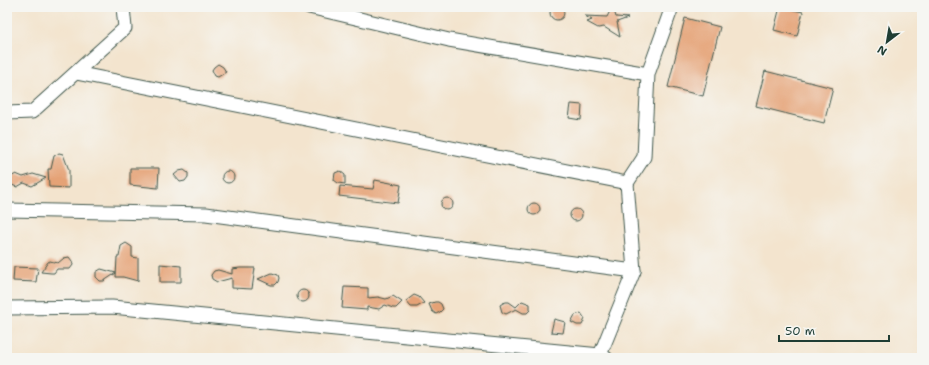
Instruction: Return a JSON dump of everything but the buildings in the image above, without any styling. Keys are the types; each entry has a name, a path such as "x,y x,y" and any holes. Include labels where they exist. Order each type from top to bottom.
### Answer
{"street":[{"path":"7,113 32,112 76,73 125,28 123,7"},
{"path":"309,7 450,40 648,74"},
{"path":"7,308 112,307 602,357 634,271 627,183 644,157 648,74 672,7"},
{"path":"76,73 627,183"},
{"path":"7,210 206,214 634,271"}]}
